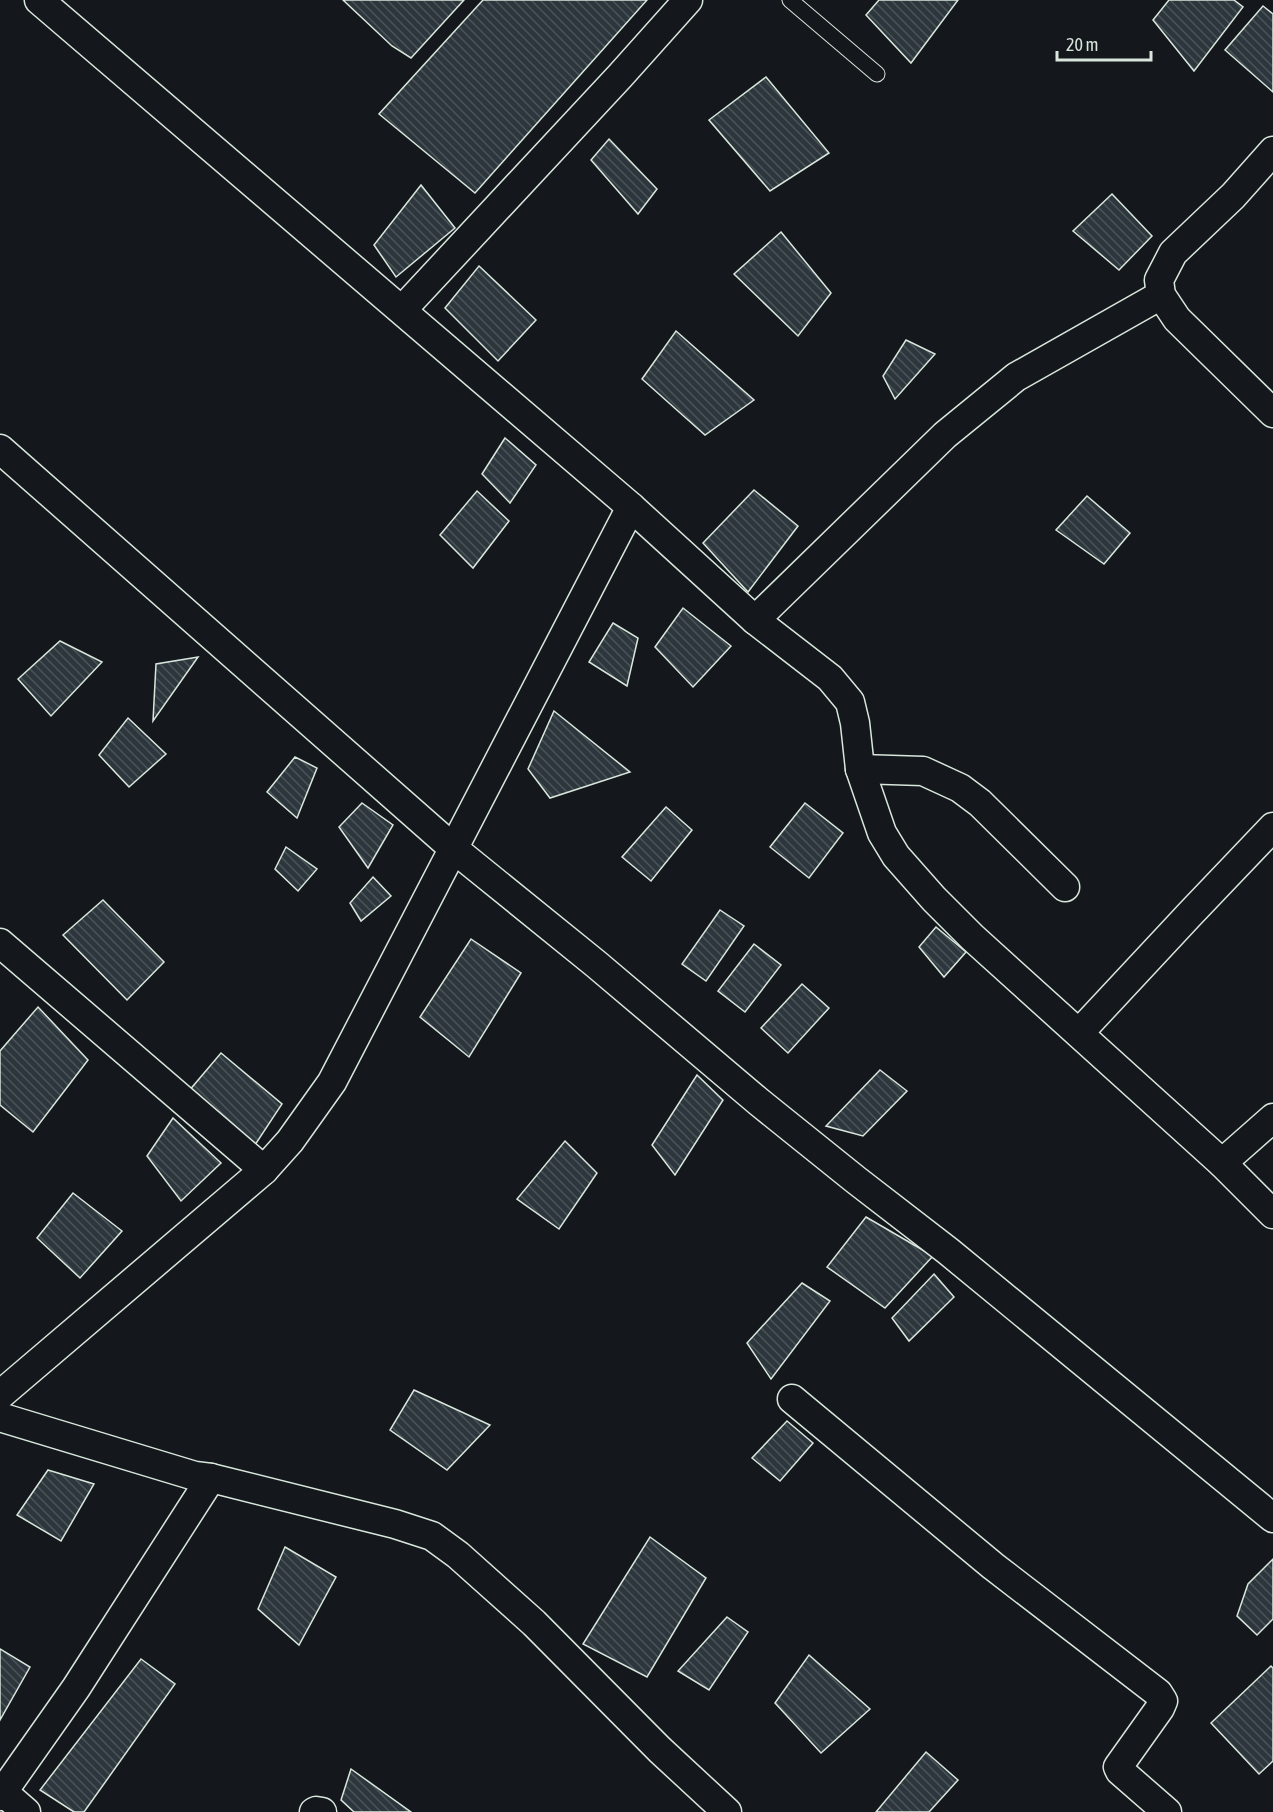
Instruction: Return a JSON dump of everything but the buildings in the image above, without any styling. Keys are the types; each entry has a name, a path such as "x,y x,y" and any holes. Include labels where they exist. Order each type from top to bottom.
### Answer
{"street":[{"path":"39,0 631,507 755,620 830,678 850,702 855,723 860,769 882,833 896,856 934,899 1222,1163 1273,1214"},
{"path":"402,310 688,0"},
{"path":"1273,151 1233,196 1173,253 1159,280 1161,295 1177,319 1273,414"},
{"path":"755,620 945,435 1016,377 1161,295"},
{"path":"0,449 454,849 855,1180 957,1258 1270,1510"},
{"path":"0,1395 264,1170 290,1141 332,1082 631,507"},
{"path":"860,769 923,771 960,789 980,803 1065,887"},
{"path":"1079,1033 1273,827"},
{"path":"0,943 264,1170"},
{"path":"1222,1163 1273,1118"},
{"path":"792,1399 993,1566 1158,1694 1163,1701 1160,1708 1118,1767 1167,1812"},
{"path":"0,1417 195,1476 212,1478 395,1524 432,1536 458,1555 534,1623 660,1750 727,1812"},
{"path":"26,1812 1,1794 76,1688 212,1478"},
{"path":"314,1812 322,1812"}],"lane":[{"path":"790,0 877,74"}]}
